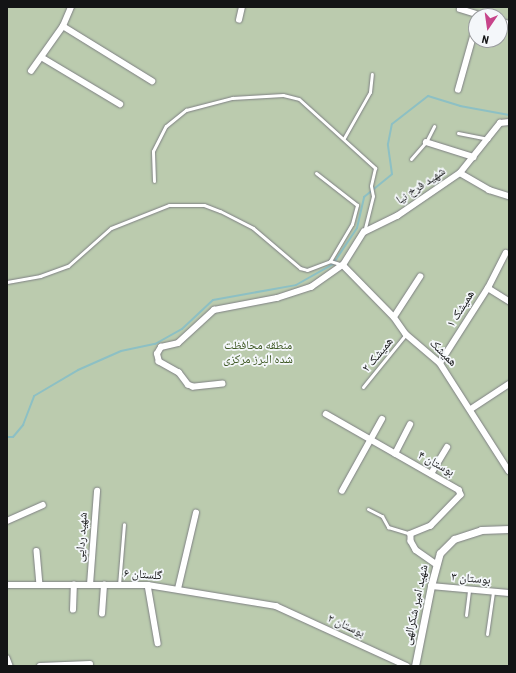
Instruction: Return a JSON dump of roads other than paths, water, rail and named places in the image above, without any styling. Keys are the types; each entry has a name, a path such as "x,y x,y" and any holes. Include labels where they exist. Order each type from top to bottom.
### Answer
{"street":[{"path":"31,71 43,58 63,26 71,7"},
{"path":"239,20 242,7"},
{"path":"460,9 468,12"},
{"path":"63,26 152,81"},
{"path":"458,90 470,48"},
{"path":"43,58 120,104"},
{"name":"شهید فرخ نیا","path":"364,232 397,216 460,174 500,123 509,122"},
{"path":"426,142 474,157"},
{"path":"460,174 489,190 509,196"},
{"path":"223,384 193,387 188,385 180,373 159,362 157,354 161,348 178,343 214,310 277,298 310,287 341,264 364,232"},
{"path":"488,288 506,253"},
{"name":"همیشک","path":"341,264 394,317 406,334 440,363 471,409 489,442 509,471"},
{"path":"394,317 420,277"},
{"name":"همیشک ۱","path":"440,363 488,288 509,301"},
{"path":"471,409 509,384"},
{"name":"بوستان ۴","path":"326,414 459,490 461,495 431,526 411,534"},
{"path":"342,491 382,419"},
{"path":"395,454 410,425"},
{"path":"431,474 446,447"},
{"name":"شهید ردایی","path":"90,585 97,491"},
{"path":"7,522 43,505"},
{"path":"178,589 196,513"},
{"name":"شهید امیر شکرالهی","path":"415,666 430,586 440,553 454,539 481,530 509,529"},
{"path":"411,534 411,542 416,550 436,564"},
{"path":"38,550 40,585"},
{"name":"گلستان ۶","path":"7,585 148,585 276,606"},
{"path":"73,610 74,585"},
{"path":"102,614 104,585"},
{"path":"148,585 158,643"},
{"name":"بوستان ۳","path":"430,586 509,593"},
{"name":"بوستان ۲","path":"276,606 407,666"},
{"path":"7,658 10,666"},
{"path":"40,666 90,664"}],"lane":[{"path":"344,138 370,92 372,74"},
{"path":"154,181 153,151 166,126 186,110 232,98 283,95 299,100 344,138 354,151 375,168 371,186 374,196 364,232"},
{"path":"411,159 426,142 434,126"},
{"path":"458,133 488,139"},
{"path":"316,173 357,205 352,224 330,261"},
{"path":"7,282 40,276 68,266 111,228 170,205 204,205 220,211 253,228 300,268 307,270 330,261 341,264"},
{"name":"همیشک ۲","path":"363,387 406,334"},
{"path":"368,509 382,516 388,527 411,534"},
{"path":"120,585 124,524"},
{"path":"466,615 469,589"},
{"path":"487,634 493,592"}],"waterway":[{"path":"7,437 13,437 23,425 34,396 78,370 121,351 155,344 182,329 213,300 296,285 333,264 357,228 364,197 392,174 388,144 392,124 428,96 460,106 509,115"}],"park label":[{"name":"منطقه محافظت شده البرز مرکزی","path":"258,353"}]}
